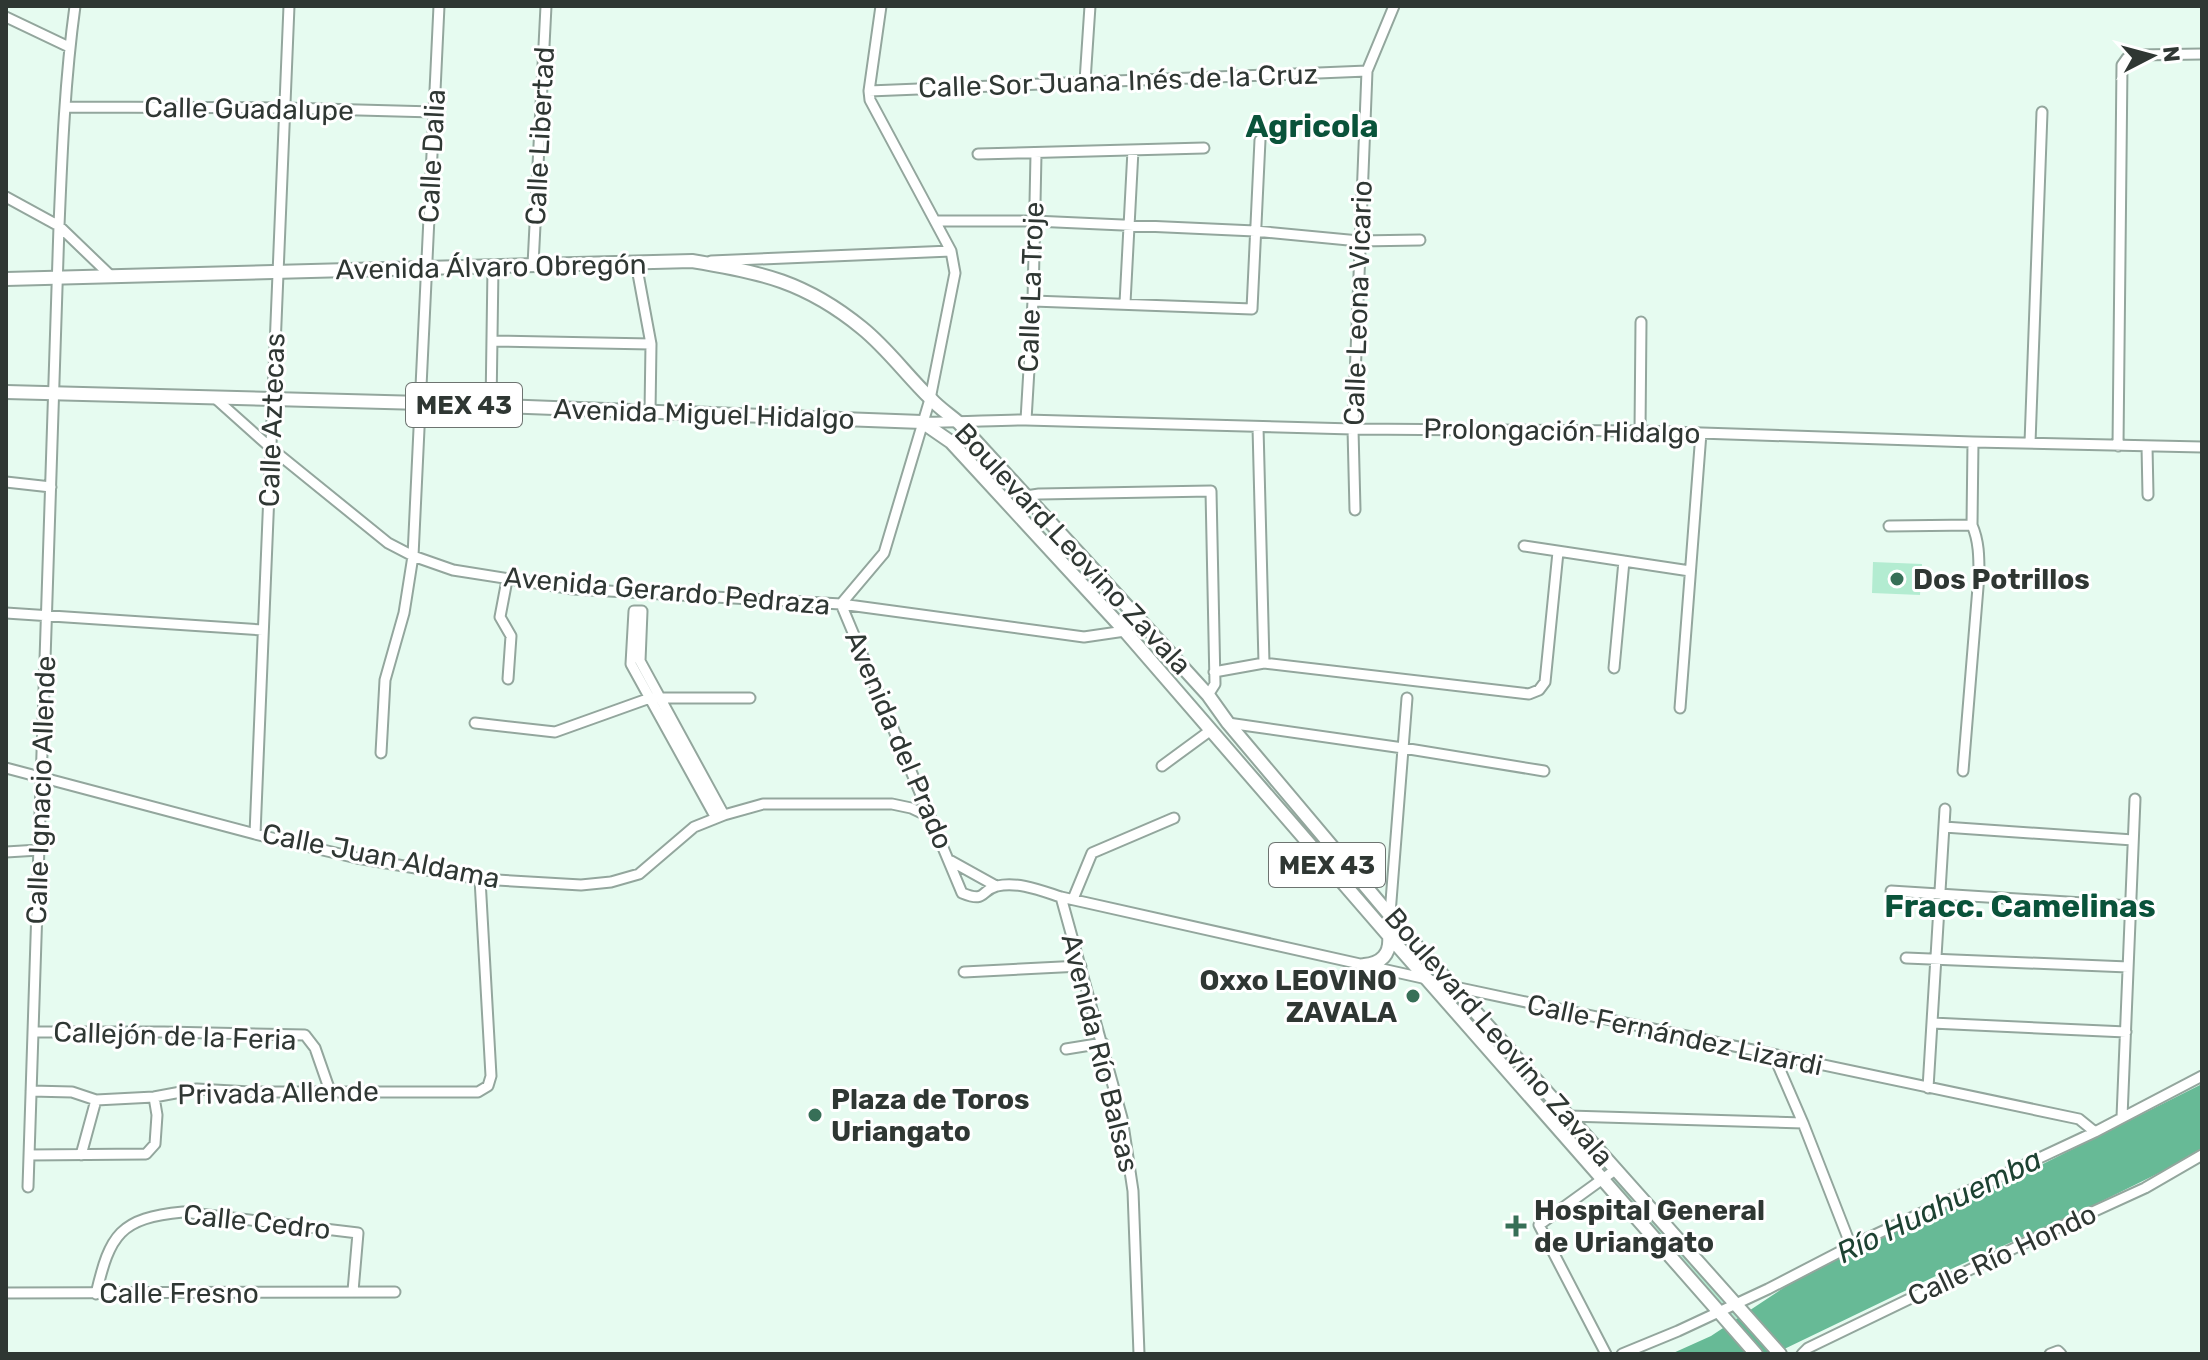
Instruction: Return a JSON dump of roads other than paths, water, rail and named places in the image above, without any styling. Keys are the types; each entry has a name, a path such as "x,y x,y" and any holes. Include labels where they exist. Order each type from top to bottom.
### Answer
{"main road":[{"name":"Avenida Álvaro Obregón","path":"6,279 692,261 765,275 811,293 863,329 930,399"},
{"name":"Avenida Miguel Hidalgo","path":"6,392 422,403 922,422"},
{"name":"Boulevard Leovino Zavala","path":"930,399 959,423 1208,695 1228,723 1399,926 1780,1354"},
{"name":"Boulevard Leovino Zavala","path":"922,422 951,442 1125,631 1756,1354"},
{"path":"1027,523 1040,511"},
{"path":"1364,965 1375,965 1383,960 1390,945 1389,936 1399,926"}],"street":[{"name":"Calle Ignacio Allende","path":"28,1187 59,226 69,47 75,6"},
{"name":"Calle Aztecas","path":"255,834 289,6"},
{"name":"Calle Dalia","path":"381,753 385,680 404,613 413,556 439,6"},
{"name":"Calle Libertad","path":"533,265 546,6"},
{"path":"869,91 881,6"},
{"path":"1085,81 1090,6"},
{"name":"Calle Leona Vicario","path":"1355,510 1353,429 1367,71 1394,6"},
{"path":"6,17 69,47"},
{"path":"2118,446 2122,65 2127,58 2137,55 2202,54"},
{"name":"Calle Sor Juana Inés de la Cruz","path":"869,91 1367,71"},
{"name":"Avenida del Prado","path":"869,91 870,100 951,251 955,273 930,399 884,553 841,604 962,893 975,898 996,886 951,861"},
{"name":"Calle Guadalupe","path":"65,107 434,112"},
{"path":"2030,443 2042,112"},
{"path":"1033,301 1252,309 1260,140"},
{"path":"978,154 1204,148"},
{"path":"1125,303 1133,150"},
{"name":"Calle La Troje","path":"1026,420 1033,301 1036,154"},
{"path":"6,197 59,226 112,277"},
{"path":"935,221 1034,221 1255,231 1359,241 1420,240"},
{"path":"692,261 951,251"},
{"path":"636,263 651,344 650,412"},
{"path":"491,407 493,267"},
{"path":"1640,431 1641,322"},
{"path":"492,341 651,344"},
{"name":"Avenida Gerardo Pedraza","path":"216,399 388,543 413,556 453,570 573,589 841,604 1084,637 1125,631"},
{"name":"Prolongación Hidalgo","path":"922,422 1026,420 1353,429 1640,431 2202,447"},
{"path":"1258,427 1264,663"},
{"path":"1680,708 1701,433"},
{"path":"1963,771 1979,575 1978,544 1972,525 1973,442"},
{"path":"2147,446 2148,495"},
{"path":"6,482 51,487"},
{"path":"1026,496 1211,491 1215,684 1208,695"},
{"path":"1889,526 1972,525"},
{"path":"1524,546 1690,571"},
{"path":"1214,672 1264,663 1529,694 1539,690 1545,682 1558,552"},
{"path":"1614,668 1624,561"},
{"path":"507,580 500,617 511,636 508,679"},
{"path":"656,699 631,664 634,611 642,611 640,661 656,699 720,816"},
{"path":"6,613 263,630"},
{"path":"1125,631 1137,617"},
{"path":"475,723 555,732 656,699 750,698"},
{"path":"1390,914 1407,698"},
{"path":"1228,723 1544,771"},
{"path":"1162,766 1211,730"},
{"name":"Calle Juan Aldama","path":"6,768 357,858 480,879 581,885 611,882 639,874 694,827 763,804 892,804 930,817"},
{"path":"2122,1117 2135,799"},
{"path":"1928,1088 1945,809"},
{"path":"1073,899 1092,853 1174,818"},
{"path":"1944,827 2133,840"},
{"path":"6,852 39,850"},
{"name":"Privada Allende","path":"31,1091 72,1092 96,1100 154,1097 197,1089 250,1092 478,1092 488,1086 491,1076 480,879"},
{"name":"Calle Fernández Lizardi","path":"996,886 1021,886 1455,987 2079,1119 2095,1132"},
{"path":"1891,891 2131,906"},
{"name":"Avenida Río Balsas","path":"1061,897 1122,1118 1133,1191 1139,1354"},
{"path":"1906,958 2128,967"},
{"path":"964,972 1081,966"},
{"path":"1932,1023 2126,1032"},
{"name":"Callejón de la Feria","path":"33,1032 305,1035 315,1048 330,1091"},
{"path":"1066,1049 1103,1043"},
{"path":"1774,1056 1851,1246"},
{"path":"1622,1354 1737,1308 1851,1246 2095,1132 2202,1076"},
{"path":"29,1155 146,1154 155,1144 157,1115 154,1097"},
{"path":"81,1155 96,1100"},
{"path":"1569,1116 1803,1123"},
{"name":"Calle Río Hondo","path":"1802,1354 1808,1348 1914,1296 2145,1188 2202,1155"},
{"path":"1606,1354 1539,1225 1615,1170"},
{"name":"Calle Cedro","path":"96,1294 103,1263 113,1242 131,1223 183,1212 358,1233 353,1291"},
{"name":"Calle Fresno","path":"6,1293 395,1292"},
{"path":"2050,1354 2058,1351 2061,1354"}],"place":[{"name":"Dos Potrillos","path":"1897,579"},
{"name":"Oxxo LEOVINO ZAVALA","path":"1413,996"},
{"name":"Plaza de Toros Uriangato","path":"815,1115"},
{"name":"Hospital General de Uriangato","path":"1516,1226"}],"district":[{"name":"Agricola","path":"1312,126"},
{"name":"Fracc. Camelinas","path":"2020,906"}],"water label":[{"name":"Río Huahuemba","path":"1939,1206"}]}
